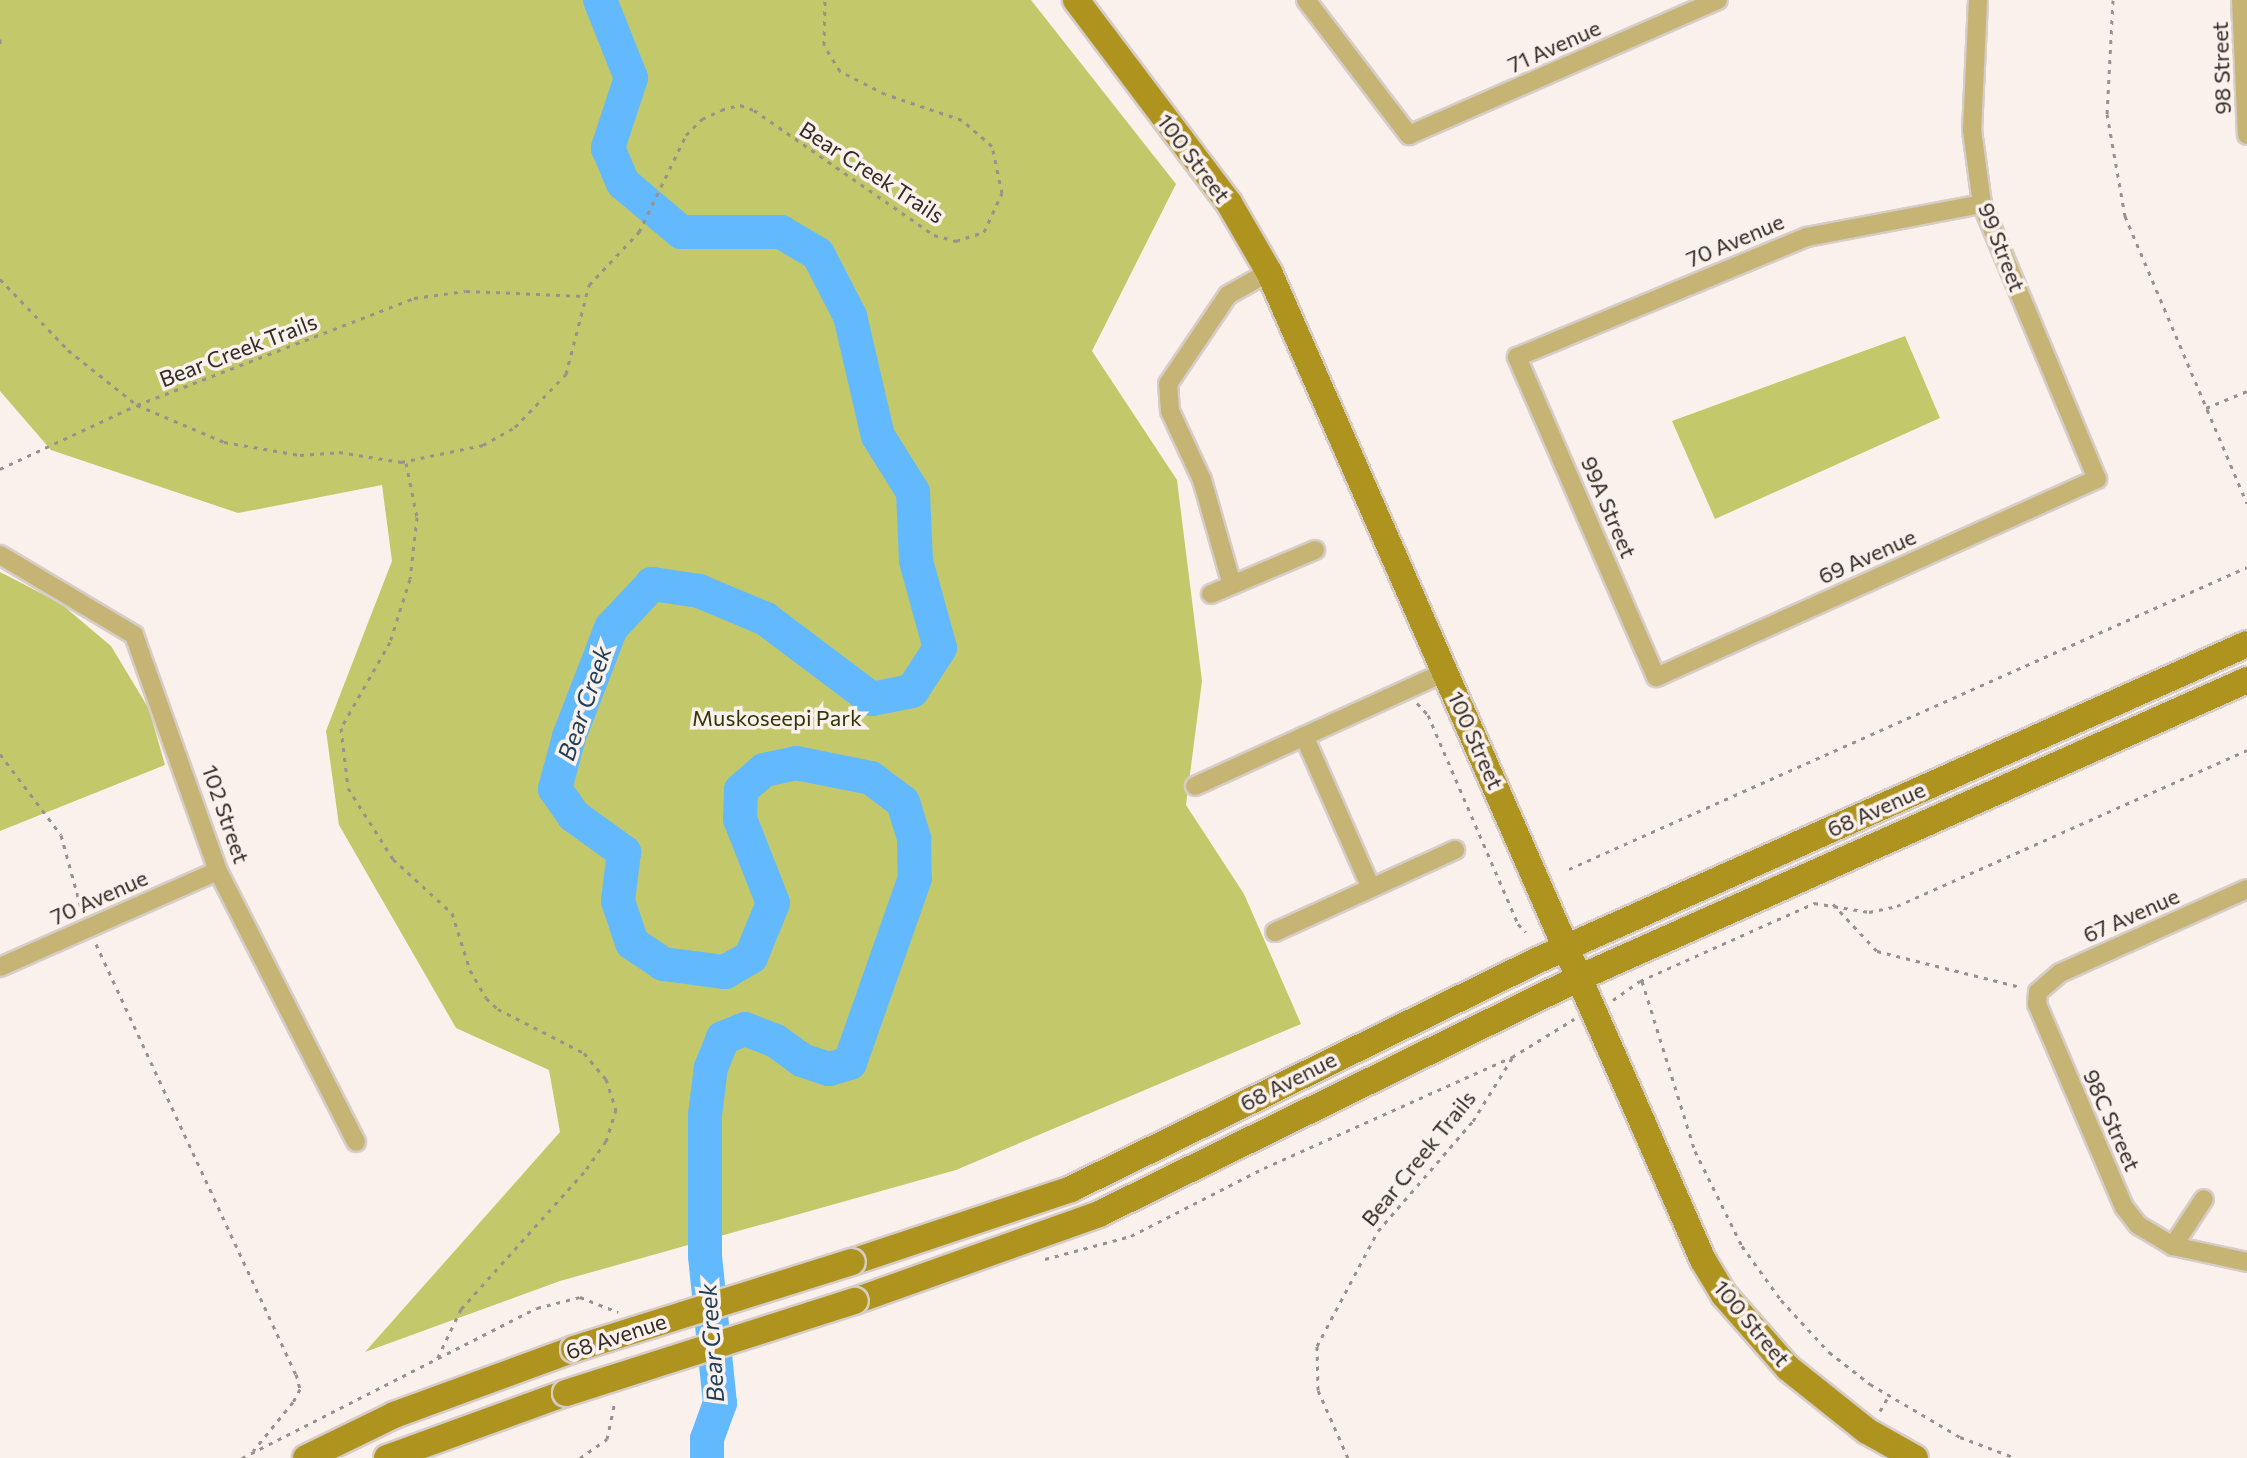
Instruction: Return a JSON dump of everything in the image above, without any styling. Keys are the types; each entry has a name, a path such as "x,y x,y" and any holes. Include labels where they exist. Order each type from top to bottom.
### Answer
{"main road":[{"name":"100 Street","path":"1076,0 1229,203 1269,272 1568,946 1677,1204 1724,1295 1821,1397 1903,1456"},
{"name":"68 Avenue","path":"306,1458 394,1415 574,1349 1071,1189 1568,946 2247,644"},
{"name":"68 Avenue","path":"387,1458 566,1393 855,1301 1099,1214 1581,977 2247,680"}],"street":[{"name":"71 Avenue","path":"1306,0 1409,135 1718,0"},
{"name":"99 Street","path":"1978,0 1972,130 1982,204 2097,479"},
{"name":"98 Street","path":"2241,0 2247,135"},
{"name":"70 Avenue","path":"1517,357 1807,237 1982,204"},
{"path":"1232,585 1202,480 1170,411 1168,384 1228,295 1269,272"},
{"name":"99A Street","path":"1517,357 1656,677"},
{"name":"69 Avenue","path":"1656,677 2097,479"},
{"path":"1211,594 1315,550"},
{"name":"102 Street","path":"0,555 134,635 218,871 356,1142"},
{"path":"1195,786 1445,672"},
{"path":"1304,736 1371,888"},
{"path":"1275,932 1455,850"},
{"name":"70 Avenue","path":"0,967 218,871"},
{"name":"67 Avenue","path":"2038,992 2060,973 2247,889"},
{"name":"98C Street","path":"2038,992 2041,1020 2124,1207 2148,1236 2173,1246 2247,1262"},
{"path":"2173,1246 2204,1199"}],"path":[{"name":"Bear Creek Trails","path":"0,279 68,350 137,405 224,442 259,450 406,461 483,445 515,427 566,374 584,296 639,232 686,135 702,119 740,105 934,235 956,241 984,232 1002,193 992,146 962,120 885,94 840,71 824,45 825,0"},
{"path":"2113,0 2107,114 2125,216 2247,503"},
{"path":"0,39 0,45"},
{"name":"Bear Creek Trails","path":"0,469 137,405 414,298 466,291 584,296"},
{"path":"2206,408 2247,391"},
{"path":"242,1458 437,1359 461,1309 606,1141 616,1109 606,1079 584,1053 507,1015 486,998 470,970 452,913 393,859 348,788 341,728 390,642 410,579 417,517 406,461"},
{"path":"1569,869 2247,567"},
{"path":"1395,695 1418,703 1428,715 1518,924 1526,932"},
{"path":"1611,1001 1642,981 1798,909 1833,904 1869,912 1897,906 2247,750"},
{"path":"0,754 61,835 83,914"},
{"path":"1833,904 1877,951 2038,992"},
{"path":"95,940 296,1374 300,1389 293,1402 253,1451"},
{"path":"1642,981 1685,1127 1742,1246 1812,1335 1889,1396 1960,1437 2016,1458"},
{"path":"1039,1260 1131,1236 1264,1168 1512,1057 1559,1025"},
{"name":"Bear Creek Trails","path":"1348,1458 1318,1390 1317,1346 1378,1231 1473,1121 1512,1057"},
{"path":"1876,1416 1889,1396"}],"green space":[{"name":"Muskoseepi Park","path":"0,0 1031,0 1176,184 1092,351 1177,480 1202,681 1186,805 1244,894 1301,1024 956,1170 560,1281 365,1352 560,1132 549,1070 456,1028 339,825 326,731 392,561 382,485 238,513 51,450 0,391"},
{"path":"1905,336 1940,418 1715,519 1672,421"},
{"path":"0,572 60,603 111,646 149,709 165,765 0,831"}],"waterway":[{"name":"Bear Creek","path":"600,0 631,78 608,148 623,183 681,232 781,232 818,254 850,316 878,436 913,492 916,561 940,648 912,691 872,699 766,619 699,591 652,584 611,628 569,737 555,789 574,816 624,852 618,901 632,943 663,964 725,972 751,957 773,903 740,819 741,790 764,770 796,763 871,778 903,802 914,839 915,878 850,1063 829,1069 802,1060 776,1041 745,1029 723,1038 711,1067 705,1115 705,1256 720,1403 707,1439 707,1458"}]}
